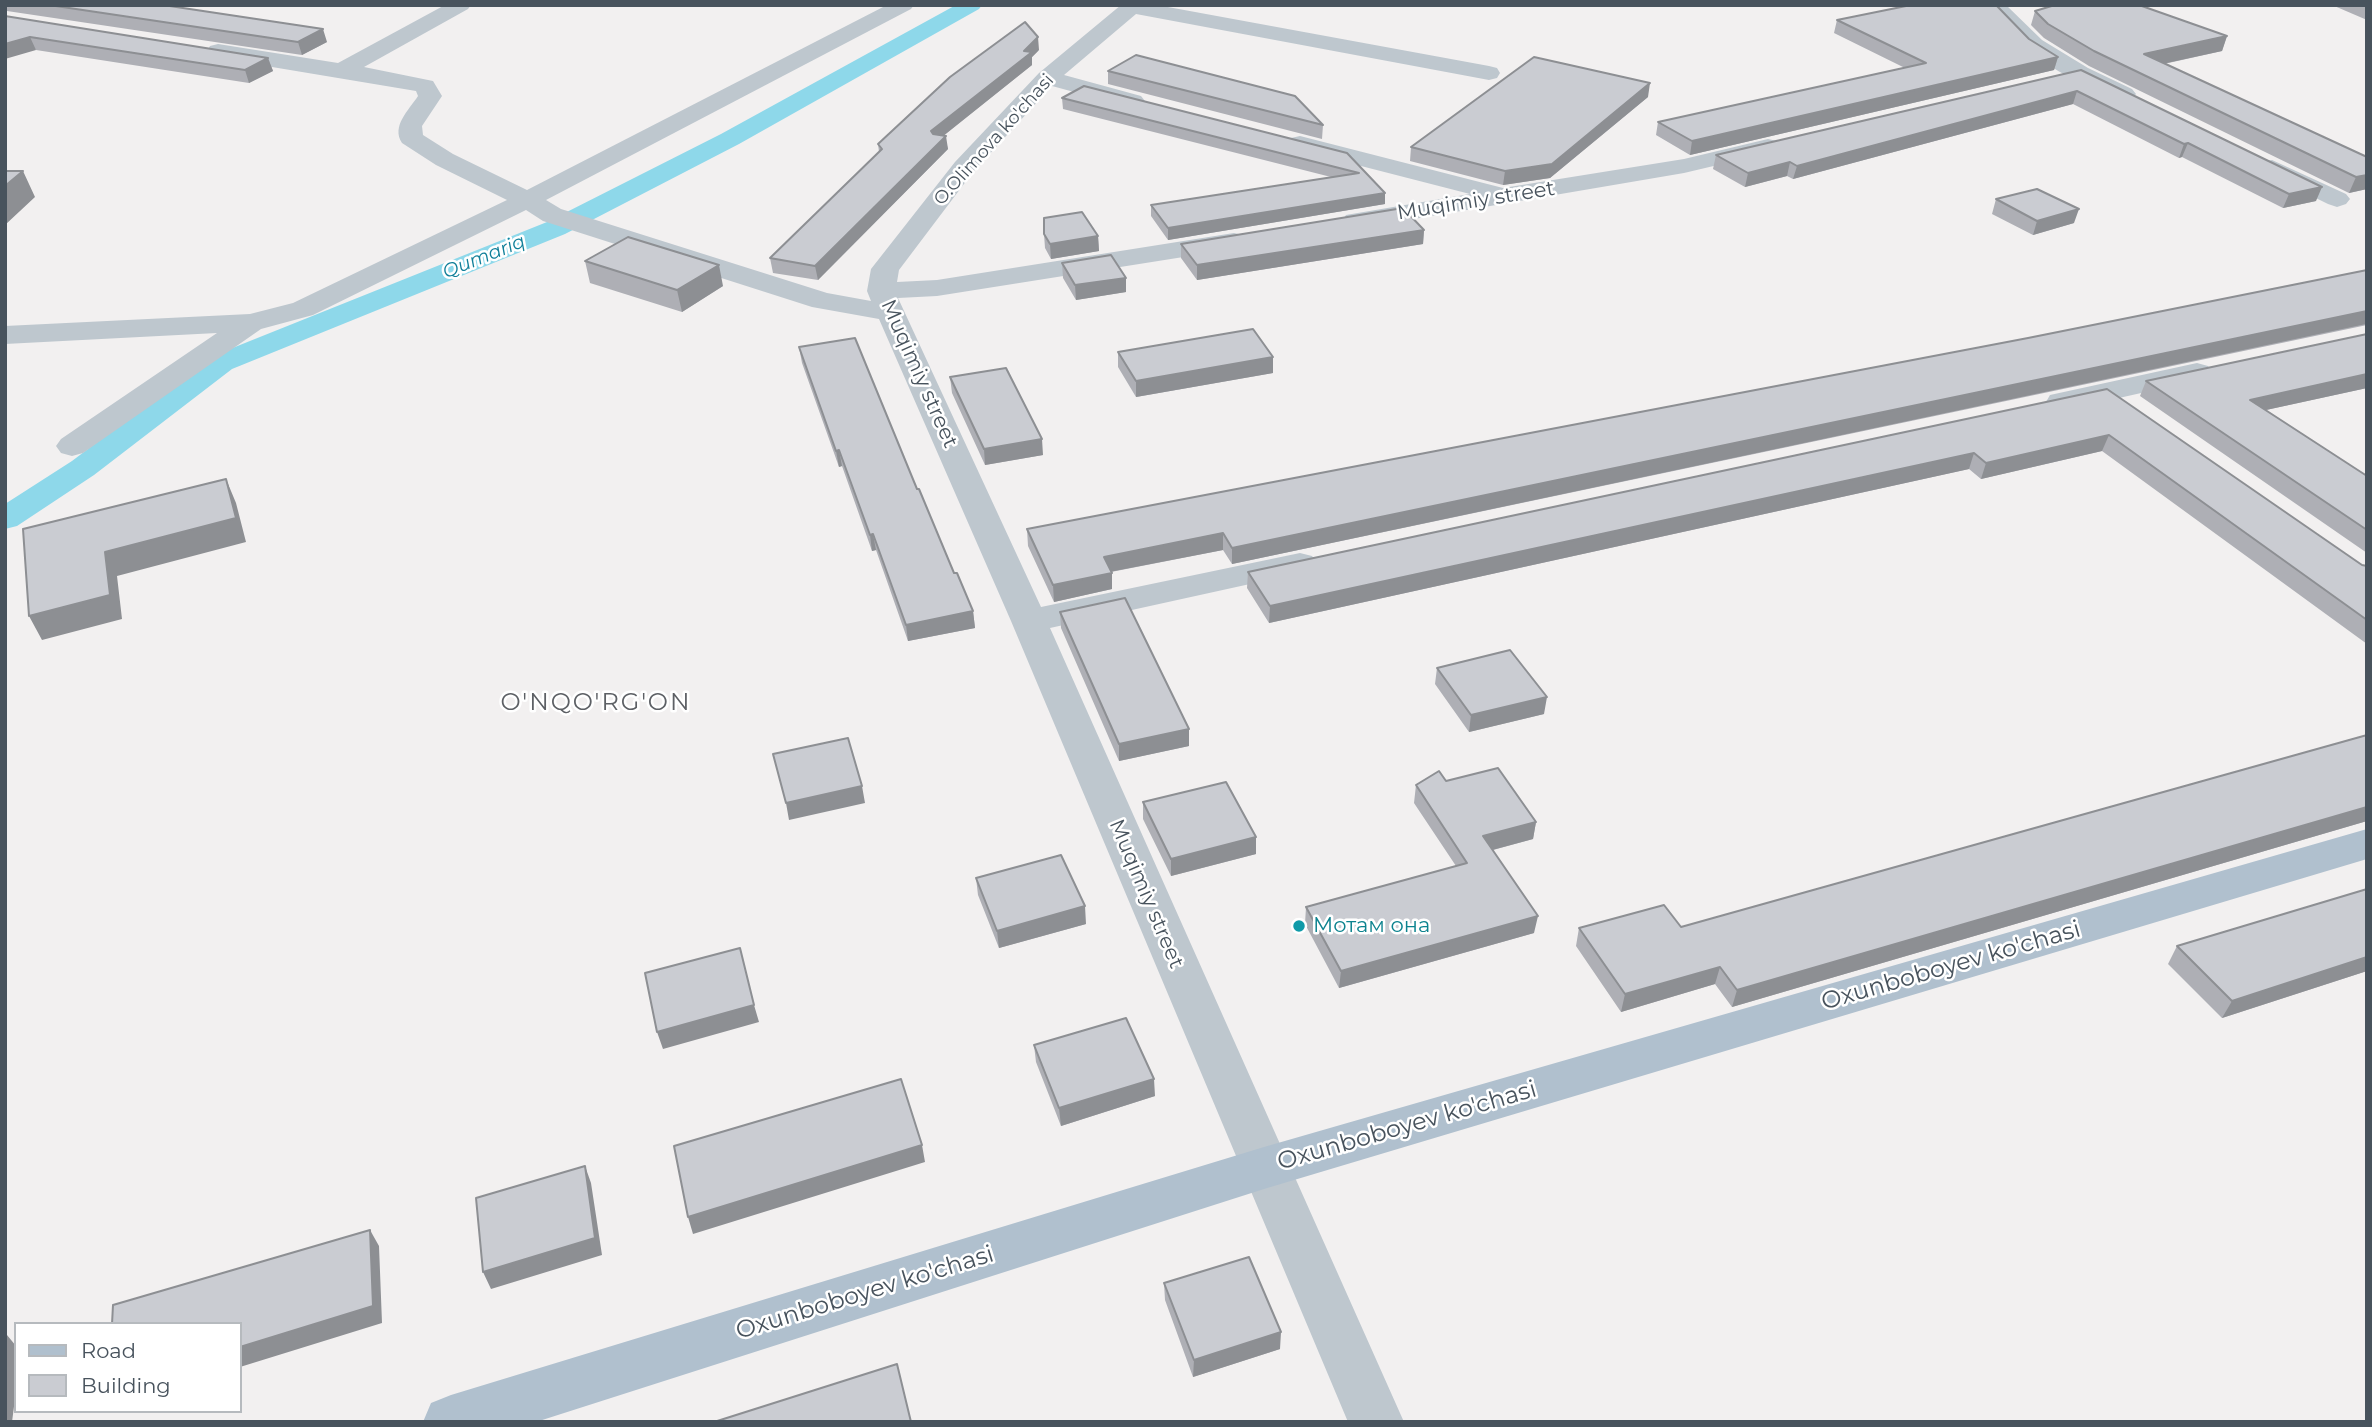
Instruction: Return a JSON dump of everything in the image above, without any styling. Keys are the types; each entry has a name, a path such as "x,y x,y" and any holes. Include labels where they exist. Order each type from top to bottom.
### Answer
{"main road":[{"name":"Oxunboboyev ko'chasi","path":"451,1422 1264,1168 2367,844"}],"street":[{"path":"341,70 461,5"},
{"path":"5,334 251,323 303,309 528,199 904,5"},
{"path":"1994,5 2034,45 2080,73 2141,103"},
{"path":"1133,6 1489,73"},
{"name":"O.Olimova ko'chasi","path":"887,302 885,269 964,167 1047,78 1133,6"},
{"path":"191,47 404,80 425,86 430,96 410,126 411,138 427,151 528,199 552,215 822,301 887,302"},
{"path":"2040,82 2080,73"},
{"path":"1047,78 1152,105"},
{"path":"1271,136 1508,196"},
{"name":"Muqimiy street","path":"1331,225 1684,166 1789,141"},
{"path":"2251,157 2337,199"},
{"name":"Muqimiy street","path":"1263,236 937,288 887,302 1029,621 1376,1422"},
{"path":"72,446 251,323"},
{"path":"2026,409 2231,365"},
{"path":"2108,392 2142,415"},
{"path":"1029,621 1330,557"}],"building":[{"path":"49,5 163,5 323,29 298,42"},
{"path":"1911,5 1997,6 2029,39 2058,57 1692,141 1658,122 1926,63 1837,20"},
{"path":"2055,5 2139,5 2227,36 2144,54 2367,157 2367,175 2356,177 2094,51 2048,24 2035,11"},
{"path":"5,16 268,58 245,70 30,37 5,44"},
{"path":"1025,22 1038,37 1024,51 1032,52 931,131 933,134 946,136 815,266 770,258 882,149 878,144 950,77"},
{"path":"1136,55 1295,96 1323,125 1108,71"},
{"path":"1534,57 1650,83 1552,164 1505,171 1411,147"},
{"path":"2081,70 2322,187 2289,194 2077,91 1797,166 1790,162 1748,173 1716,155"},
{"path":"1084,86 1347,153 1385,193 1168,228 1151,205 1359,173 1062,98"},
{"path":"5,171 23,171 5,186"},
{"path":"2037,189 2079,209 2037,221 1996,199"},
{"path":"1403,208 1424,230 1197,265 1181,244"},
{"path":"1082,212 1098,236 1050,244 1044,234 1044,218"},
{"path":"628,237 719,265 677,290 585,261"},
{"path":"1111,255 1126,278 1075,285 1062,263"},
{"path":"2367,270 2367,311 1232,548 1223,533 1104,557 1112,573 1053,585 1027,529 2028,338"},
{"path":"1253,329 1273,357 1136,381 1118,352"},
{"path":"2367,334 2367,374 2250,400 2367,476 2367,530 2146,381"},
{"path":"855,338 917,489 973,611 906,625 873,534 870,535 839,450 836,451 799,347"},
{"path":"1006,368 1042,439 984,449 950,377"},
{"path":"2107,389 2367,566 2367,620 2109,435 1986,463 1974,453 1270,606 1248,572"},
{"path":"226,479 236,518 105,552 110,595 29,616 23,529"},
{"path":"1125,598 1189,729 1119,744 1060,612"},
{"path":"1510,650 1547,697 1471,715 1437,668"},
{"path":"2367,735 2367,807 1737,990 1720,967 1625,994 1579,928 1664,905 1681,927"},
{"path":"848,738 862,786 786,803 773,754"},
{"path":"1498,768 1536,822 1483,836 1538,916 1341,971 1306,907 1467,863 1416,785 1439,771 1446,781"},
{"path":"1226,782 1256,837 1171,859 1143,802"},
{"path":"1061,855 1085,906 997,931 976,878"},
{"path":"2367,889 2367,957 2232,1001 2177,946"},
{"path":"740,948 754,1005 657,1032 645,973"},
{"path":"1126,1018 1154,1079 1059,1108 1034,1045"},
{"path":"901,1079 922,1145 688,1217 674,1146"},
{"path":"585,1166 595,1238 483,1272 476,1198"},
{"path":"370,1230 373,1306 242,1346 242,1322 112,1322 113,1305"},
{"path":"1249,1257 1281,1332 1194,1360 1164,1283"},
{"path":"897,1364 911,1422 714,1422"}],"waterway":[{"name":"Qumariq","path":"5,519 83,468 221,363 556,228 730,139 972,5"}],"place":[{"name":"Мотам она","path":"1299,926"}],"district":[{"name":"O'NQO'RG'ON","path":"596,703"}]}
